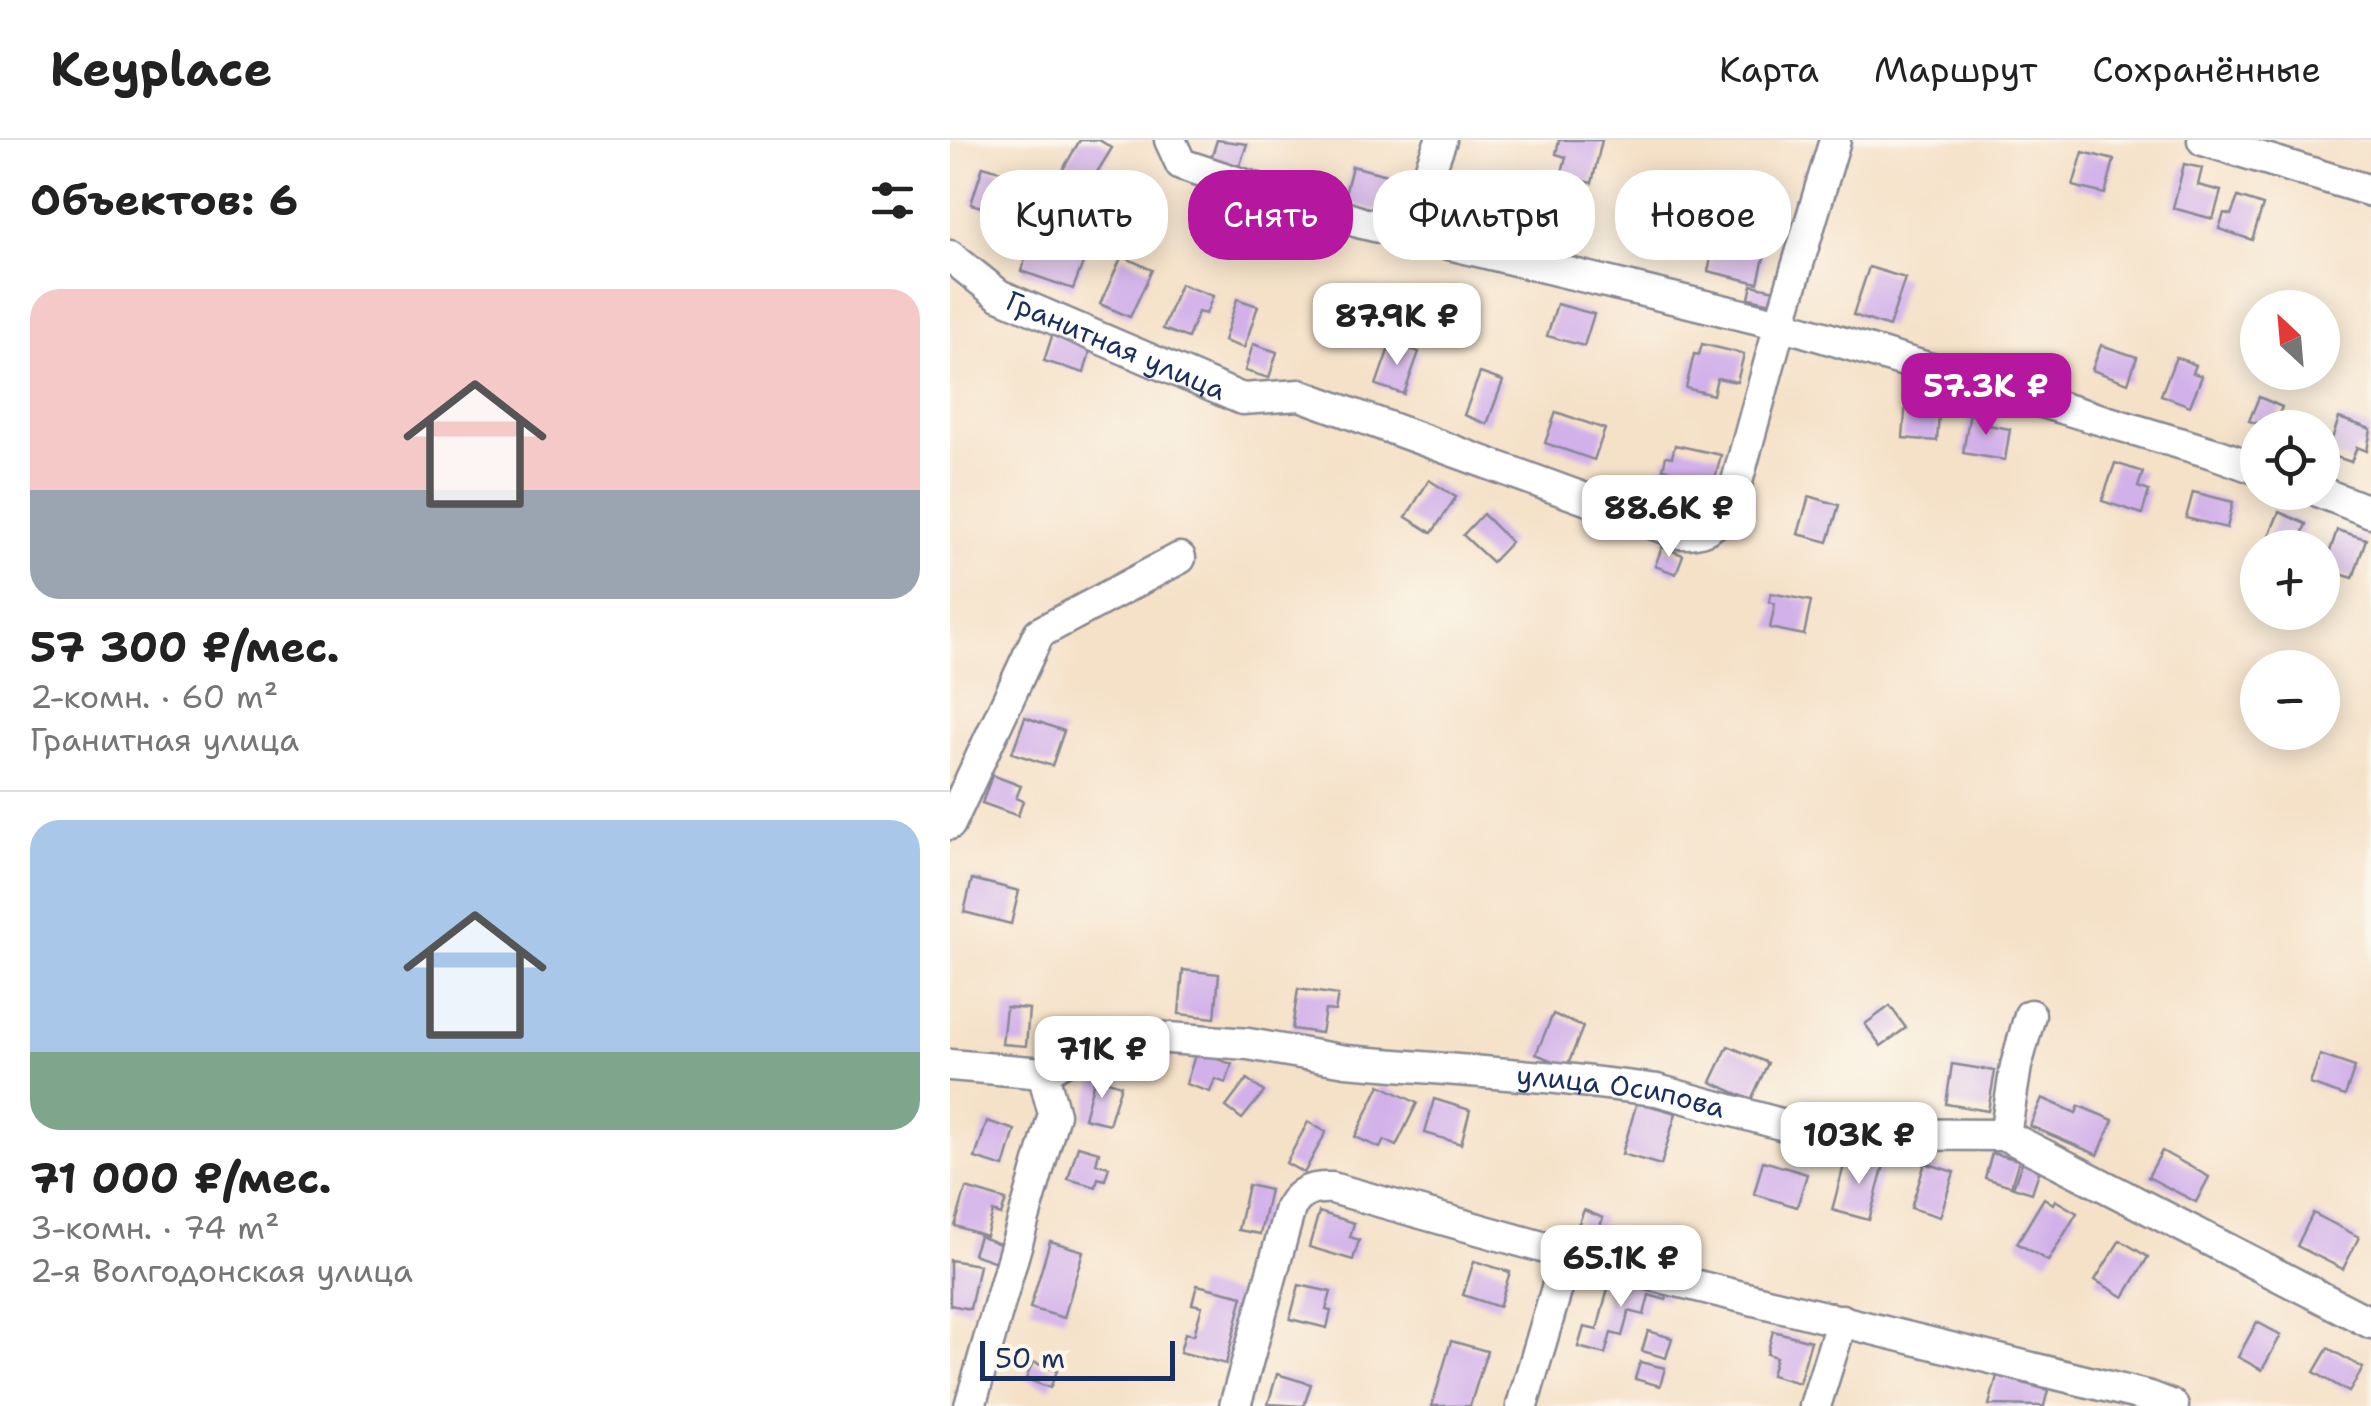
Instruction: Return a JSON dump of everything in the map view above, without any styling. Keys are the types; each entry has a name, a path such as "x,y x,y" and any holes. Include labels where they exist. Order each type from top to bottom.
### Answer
{"street":[{"path":"1170,140 1181,164 1373,225"},
{"path":"1429,170 1440,140"},
{"name":"Гранитная улица","path":"950,256 999,294 1242,400 1300,396 1679,533 1697,534 1714,526 1729,511 1835,140"},
{"path":"2204,140 2371,191"},
{"path":"1520,260 1780,324 2240,463"},
{"path":"2340,500 2371,512"},
{"path":"950,824 1039,633 1180,558"},
{"path":"2005,1135 2016,1066 2030,1015"},
{"name":"улица Осипова","path":"1043,1073 1078,1052 1155,1037 1248,1044 1346,1061 1657,1090 1817,1134 2005,1135 2371,1323"},
{"path":"950,1065 1043,1073 1054,1114 970,1406"},
{"path":"1234,1406 1290,1208 1306,1190 1332,1188 1567,1254 2150,1396 2173,1406"},
{"path":"1522,1406 1567,1254"},
{"path":"1816,1406 1842,1320"}],"building":[{"path":"1080,140 1099,140 1112,148 1098,170 1062,170"},
{"path":"1217,140 1247,144 1239,168 1211,159"},
{"path":"1559,140 1602,140 1595,170 1563,170 1566,157 1556,154"},
{"path":"2083,152 2114,160 2105,194 2073,186"},
{"path":"2184,164 2202,168 2198,185 2221,191 2213,219 2173,208"},
{"path":"1352,166 1373,171 1373,210 1353,205"},
{"path":"980,176 980,207 971,204"},
{"path":"2238,197 2263,205 2252,240 2219,229 2224,213 2231,215"},
{"path":"1025,260 1084,260 1073,289 1021,271"},
{"path":"1120,260 1131,260 1152,270 1130,317 1100,304"},
{"path":"1711,260 1763,260 1758,283 1708,271"},
{"path":"1869,267 1905,278 1889,327 1853,315"},
{"path":"1180,284 1213,296 1206,314 1198,312 1188,338 1163,329"},
{"path":"1752,285 1779,291 1777,304 1749,298"},
{"path":"1237,299 1258,306 1244,348 1224,341"},
{"path":"1557,304 1594,314 1584,346 1547,336"},
{"path":"1053,333 1092,344 1084,373 1044,361"},
{"path":"1391,342 1419,352 1404,394 1376,385"},
{"path":"1253,344 1277,352 1269,378 1245,371"},
{"path":"1702,344 1744,354 1737,382 1717,378 1713,395 1686,388 1694,354 1699,355"},
{"path":"2101,345 2137,357 2128,383 2092,370"},
{"path":"2176,357 2196,365 2193,373 2202,376 2190,406 2161,395"},
{"path":"1480,373 1503,381 1487,424 1464,415"},
{"path":"2259,397 2282,407 2281,410 2254,410"},
{"path":"1906,399 1924,400 1923,412 1939,413 1937,441 1903,438"},
{"path":"1556,412 1605,429 1594,460 1545,443"},
{"path":"1970,412 1990,416 1988,425 2010,429 2005,460 1963,453"},
{"path":"2340,418 2371,429 2367,451 2357,447 2351,462 2340,458"},
{"path":"1675,445 1721,455 1713,487 1668,477 1669,470 1663,469 1666,456 1672,457"},
{"path":"2115,463 2143,472 2138,487 2149,491 2142,514 2102,501"},
{"path":"1429,480 1456,497 1432,533 1406,517"},
{"path":"2193,492 2233,502 2227,528 2186,518"},
{"path":"1809,496 1839,505 1828,542 1798,534"},
{"path":"2279,512 2306,524 2304,530 2271,530"},
{"path":"1483,514 1511,542 1492,562 1463,535"},
{"path":"2340,531 2366,539 2353,578 2340,574"},
{"path":"1662,547 1683,555 1676,574 1655,566"},
{"path":"1771,593 1811,601 1804,635 1770,628 1775,604 1769,602"},
{"path":"1025,717 1064,731 1052,766 1012,753"},
{"path":"992,775 1021,786 1016,798 1023,801 1018,816 982,803"},
{"path":"972,879 1019,891 1011,924 964,912"},
{"path":"1183,970 1219,974 1215,1018 1179,1014"},
{"path":"1298,989 1338,995 1335,1011 1325,1010 1321,1033 1292,1029"},
{"path":"1890,1006 1906,1028 1881,1046 1865,1024"},
{"path":"1006,1007 1029,1009 1026,1046 1002,1044"},
{"path":"1553,1014 1583,1027 1567,1067 1536,1054"},
{"path":"1728,1046 1768,1063 1751,1100 1711,1082"},
{"path":"1196,1052 1232,1064 1226,1083 1215,1079 1210,1092 1186,1084"},
{"path":"2320,1055 2355,1067 2345,1096 2310,1084"},
{"path":"1952,1064 1995,1071 1988,1111 1946,1104"},
{"path":"1095,1077 1121,1085 1109,1124 1084,1118"},
{"path":"1247,1079 1264,1092 1242,1119 1226,1107"},
{"path":"1380,1085 1417,1103 1396,1146 1384,1140 1380,1148 1355,1137"},
{"path":"2042,1098 2076,1113 2079,1106 2113,1120 2098,1155 2030,1126"},
{"path":"1434,1099 1470,1110 1461,1144 1425,1133"},
{"path":"1637,1102 1676,1113 1661,1165 1622,1154"},
{"path":"987,1121 1015,1130 1004,1167 975,1158"},
{"path":"1308,1122 1326,1132 1304,1173 1286,1163"},
{"path":"1078,1146 1099,1152 1096,1164 1109,1167 1105,1180 1098,1178 1096,1187 1068,1179"},
{"path":"2162,1151 2209,1177 2196,1202 2148,1177"},
{"path":"1992,1153 2019,1160 2011,1186 1985,1178"},
{"path":"1871,1154 1886,1158 1869,1220 1832,1210 1846,1158 1868,1164"},
{"path":"2023,1160 2041,1166 2032,1193 2013,1187"},
{"path":"1763,1161 1807,1174 1797,1207 1754,1194"},
{"path":"1925,1163 1954,1172 1940,1217 1911,1208"},
{"path":"1248,1185 1270,1190 1260,1234 1238,1230"},
{"path":"966,1188 1006,1200 1001,1215 993,1212 986,1236 955,1226"},
{"path":"2044,1198 2077,1213 2048,1261 2017,1243"},
{"path":"1584,1210 1603,1218 1594,1243 1574,1236"},
{"path":"1319,1212 1354,1223 1350,1237 1359,1240 1353,1260 1309,1247"},
{"path":"2313,1213 2359,1237 2343,1269 2297,1246"},
{"path":"979,1236 1005,1246 999,1263 973,1254"},
{"path":"2120,1240 2148,1257 2124,1297 2095,1280"},
{"path":"1050,1241 1083,1251 1064,1318 1030,1308"},
{"path":"950,1260 979,1265 970,1309 950,1305"},
{"path":"1474,1261 1510,1272 1499,1307 1463,1295"},
{"path":"1611,1277 1670,1284 1666,1300 1649,1295 1644,1315 1629,1311 1622,1336 1611,1333 1605,1354 1578,1347 1584,1327 1597,1330"},
{"path":"1197,1285 1243,1296 1226,1364 1180,1352 1185,1333 1194,1335 1202,1306 1192,1304"},
{"path":"1299,1285 1331,1292 1327,1328 1290,1319"},
{"path":"2257,1322 2281,1335 2262,1370 2238,1357"},
{"path":"1648,1331 1672,1338 1666,1358 1642,1351"},
{"path":"1773,1331 1811,1341 1799,1383 1771,1375 1776,1357 1767,1354"},
{"path":"1451,1341 1487,1351 1470,1406 1432,1406"},
{"path":"2328,1348 2363,1368 2349,1392 2314,1372"},
{"path":"1033,1362 1057,1371 1050,1388 1026,1379"},
{"path":"1640,1362 1665,1368 1660,1386 1635,1379"},
{"path":"1277,1374 1311,1384 1304,1406 1268,1404"},
{"path":"1997,1376 2048,1390 2044,1406 1989,1405"}]}
